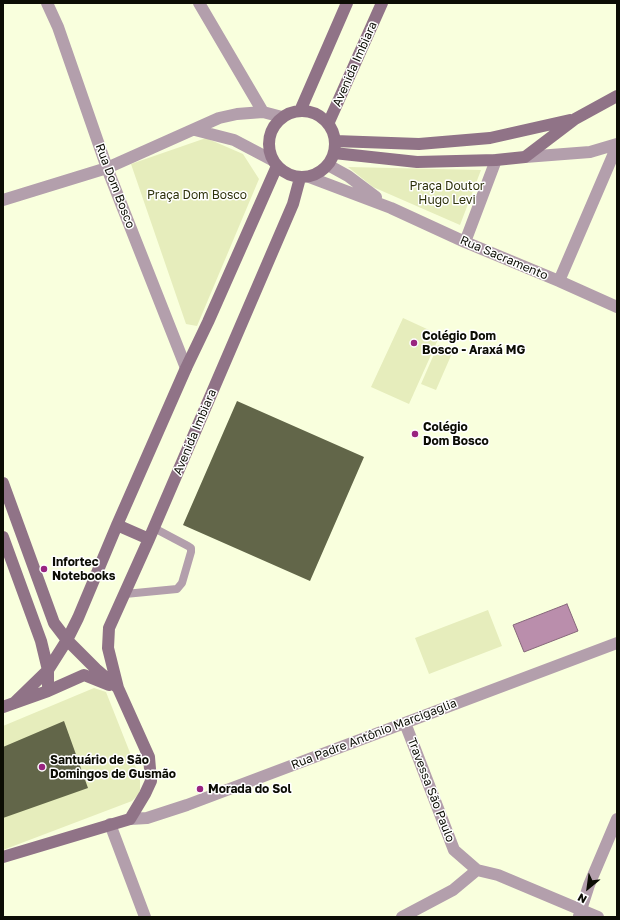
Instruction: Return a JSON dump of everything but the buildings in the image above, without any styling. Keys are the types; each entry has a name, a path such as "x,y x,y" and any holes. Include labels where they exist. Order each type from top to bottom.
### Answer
{"main road":[{"path":"300,111 347,3"},
{"name":"Avenida Imbiara","path":"328,124 382,3"},
{"path":"334,147 417,162 496,160 525,157 575,119 617,96"},
{"path":"300,111 316,114 328,124 332,132 334,147 328,165 316,174 305,177 291,176 274,163 269,151 268,141 273,128 282,117 300,111"},
{"path":"334,147 419,144 490,138 575,119"},
{"path":"417,162 419,144"},
{"path":"14,703 48,670 67,640 78,618 117,525 186,368 208,322 274,163"},
{"name":"Avenida Imbiara","path":"118,688 108,648 109,628 154,528 305,177"},
{"path":"3,483 54,623 67,640 96,669 118,688 149,757 151,781 130,819 3,857"},
{"path":"117,525 149,539"},
{"path":"3,537 41,641 48,670 48,692"},
{"path":"3,707 48,692 84,675 118,688"}],"street":[{"name":"Rua Dom Bosco","path":"47,3 58,27 106,168 186,368"},
{"path":"199,3 263,112"},
{"path":"3,200 106,168 195,130 219,118 237,114 263,112 282,117"},
{"path":"195,130 234,140 274,163"},
{"path":"525,157 590,152 617,145"},
{"path":"559,281 617,145"},
{"path":"466,242 496,160"},
{"path":"328,165 348,176 391,208"},
{"path":"305,177 391,208"},
{"name":"Rua Sacramento","path":"391,208 617,307"},
{"name":"Rua Padre Antônio Marcigaglia","path":"130,819 147,818 187,805 617,644"},
{"name":"Travessa São Paulo","path":"405,723 454,850 478,870"},
{"path":"580,913 589,885 617,819"},
{"path":"110,824 145,917"},
{"path":"402,917 453,890 478,870 498,875 580,913 598,917"}],"lane":[{"path":"125,594 177,589 182,583 191,552 190,548 154,528"}],"green space":[{"name":"Praça Dom Bosco","path":"206,138 243,154 259,179 197,326 186,324 131,164"},
{"name":"Praça Doutor Hugo Levi","path":"348,167 481,170 460,225 373,187"},
{"path":"403,318 440,335 409,404 371,387"},
{"path":"438,345 453,351 436,390 421,384"},
{"path":"488,610 502,646 429,674 415,638"},
{"path":"94,688 106,692 140,778 140,793 132,801 3,850 3,726"}],"shaded area":[{"path":"567,604 578,631 524,652 513,625"}],"place":[{"name":"Colégio Dom Bosco - Araxá MG","path":"414,343"},
{"name":"Colégio Dom Bosco","path":"415,434"},
{"name":"Infortec Notebooks","path":"44,569"},
{"name":"Santuário de São Domingos de Gusmão","path":"42,767"},
{"name":"Morada do Sol","path":"200,789"}]}
